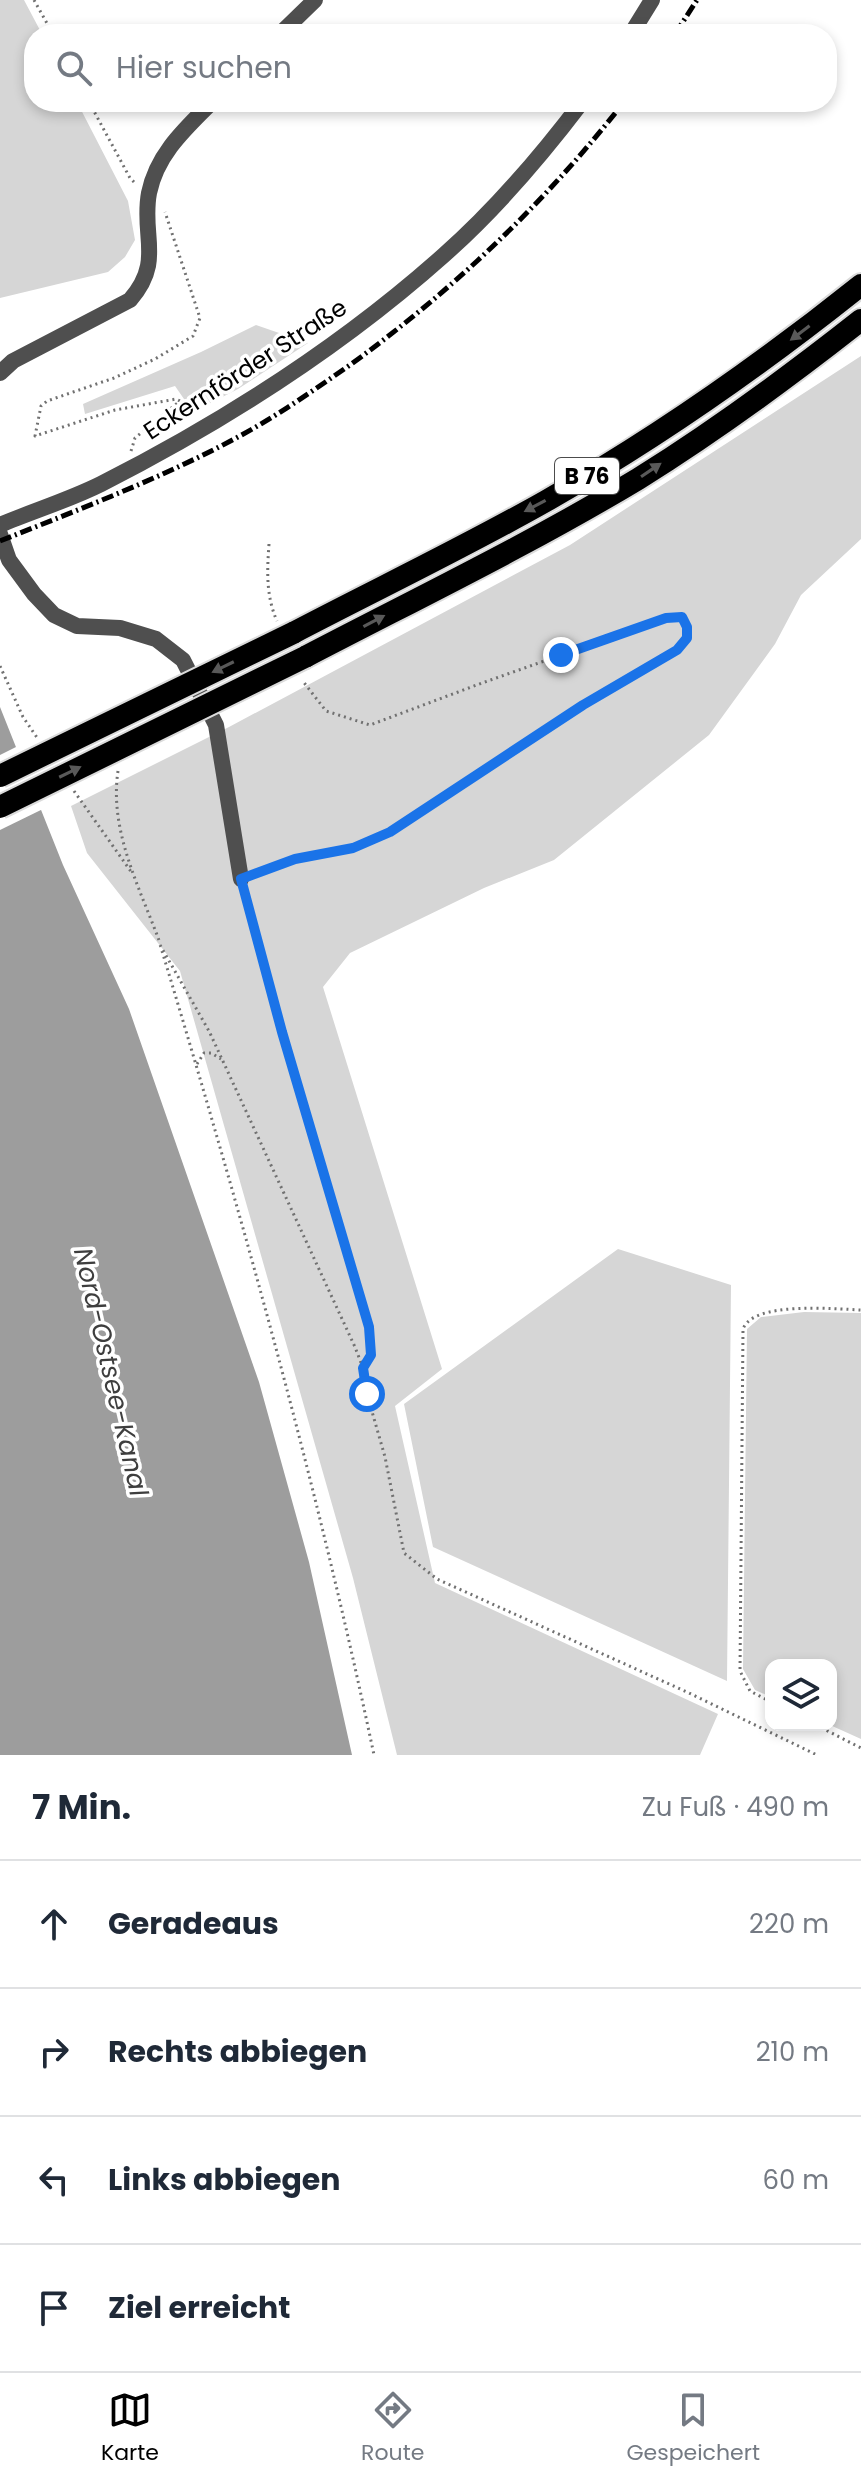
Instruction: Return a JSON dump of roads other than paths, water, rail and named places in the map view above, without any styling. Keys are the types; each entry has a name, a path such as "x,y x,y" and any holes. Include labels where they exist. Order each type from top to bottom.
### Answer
{"highway":[{"name":"B 76","path":"0,776 285,627 545,501 637,446 772,355 861,285"},
{"name":"B 76","path":"0,807 305,657 560,524 640,477 783,380 861,320"}],"street":[{"path":"290,24 315,0"},
{"path":"637,24 652,0"},
{"path":"0,373 13,361 130,300 142,286 150,263 149,195 157,170 174,139 202,112"},
{"name":"Eckernförder Straße","path":"0,525 135,467 299,368 396,296 446,253 506,193 574,112"},
{"path":"0,534 9,560 54,615 77,626 120,628 156,639 183,660 216,725 241,879"}],"water":[{"name":"Nord-Ostsee-Kanal","path":"0,707 63,865 129,1009 259,1382 309,1562 352,1755 0,1755"}],"railway":[{"path":"681,24 697,0"},
{"path":"0,541 209,452 267,420 350,365 425,306 496,243 530,210 616,112"}]}
